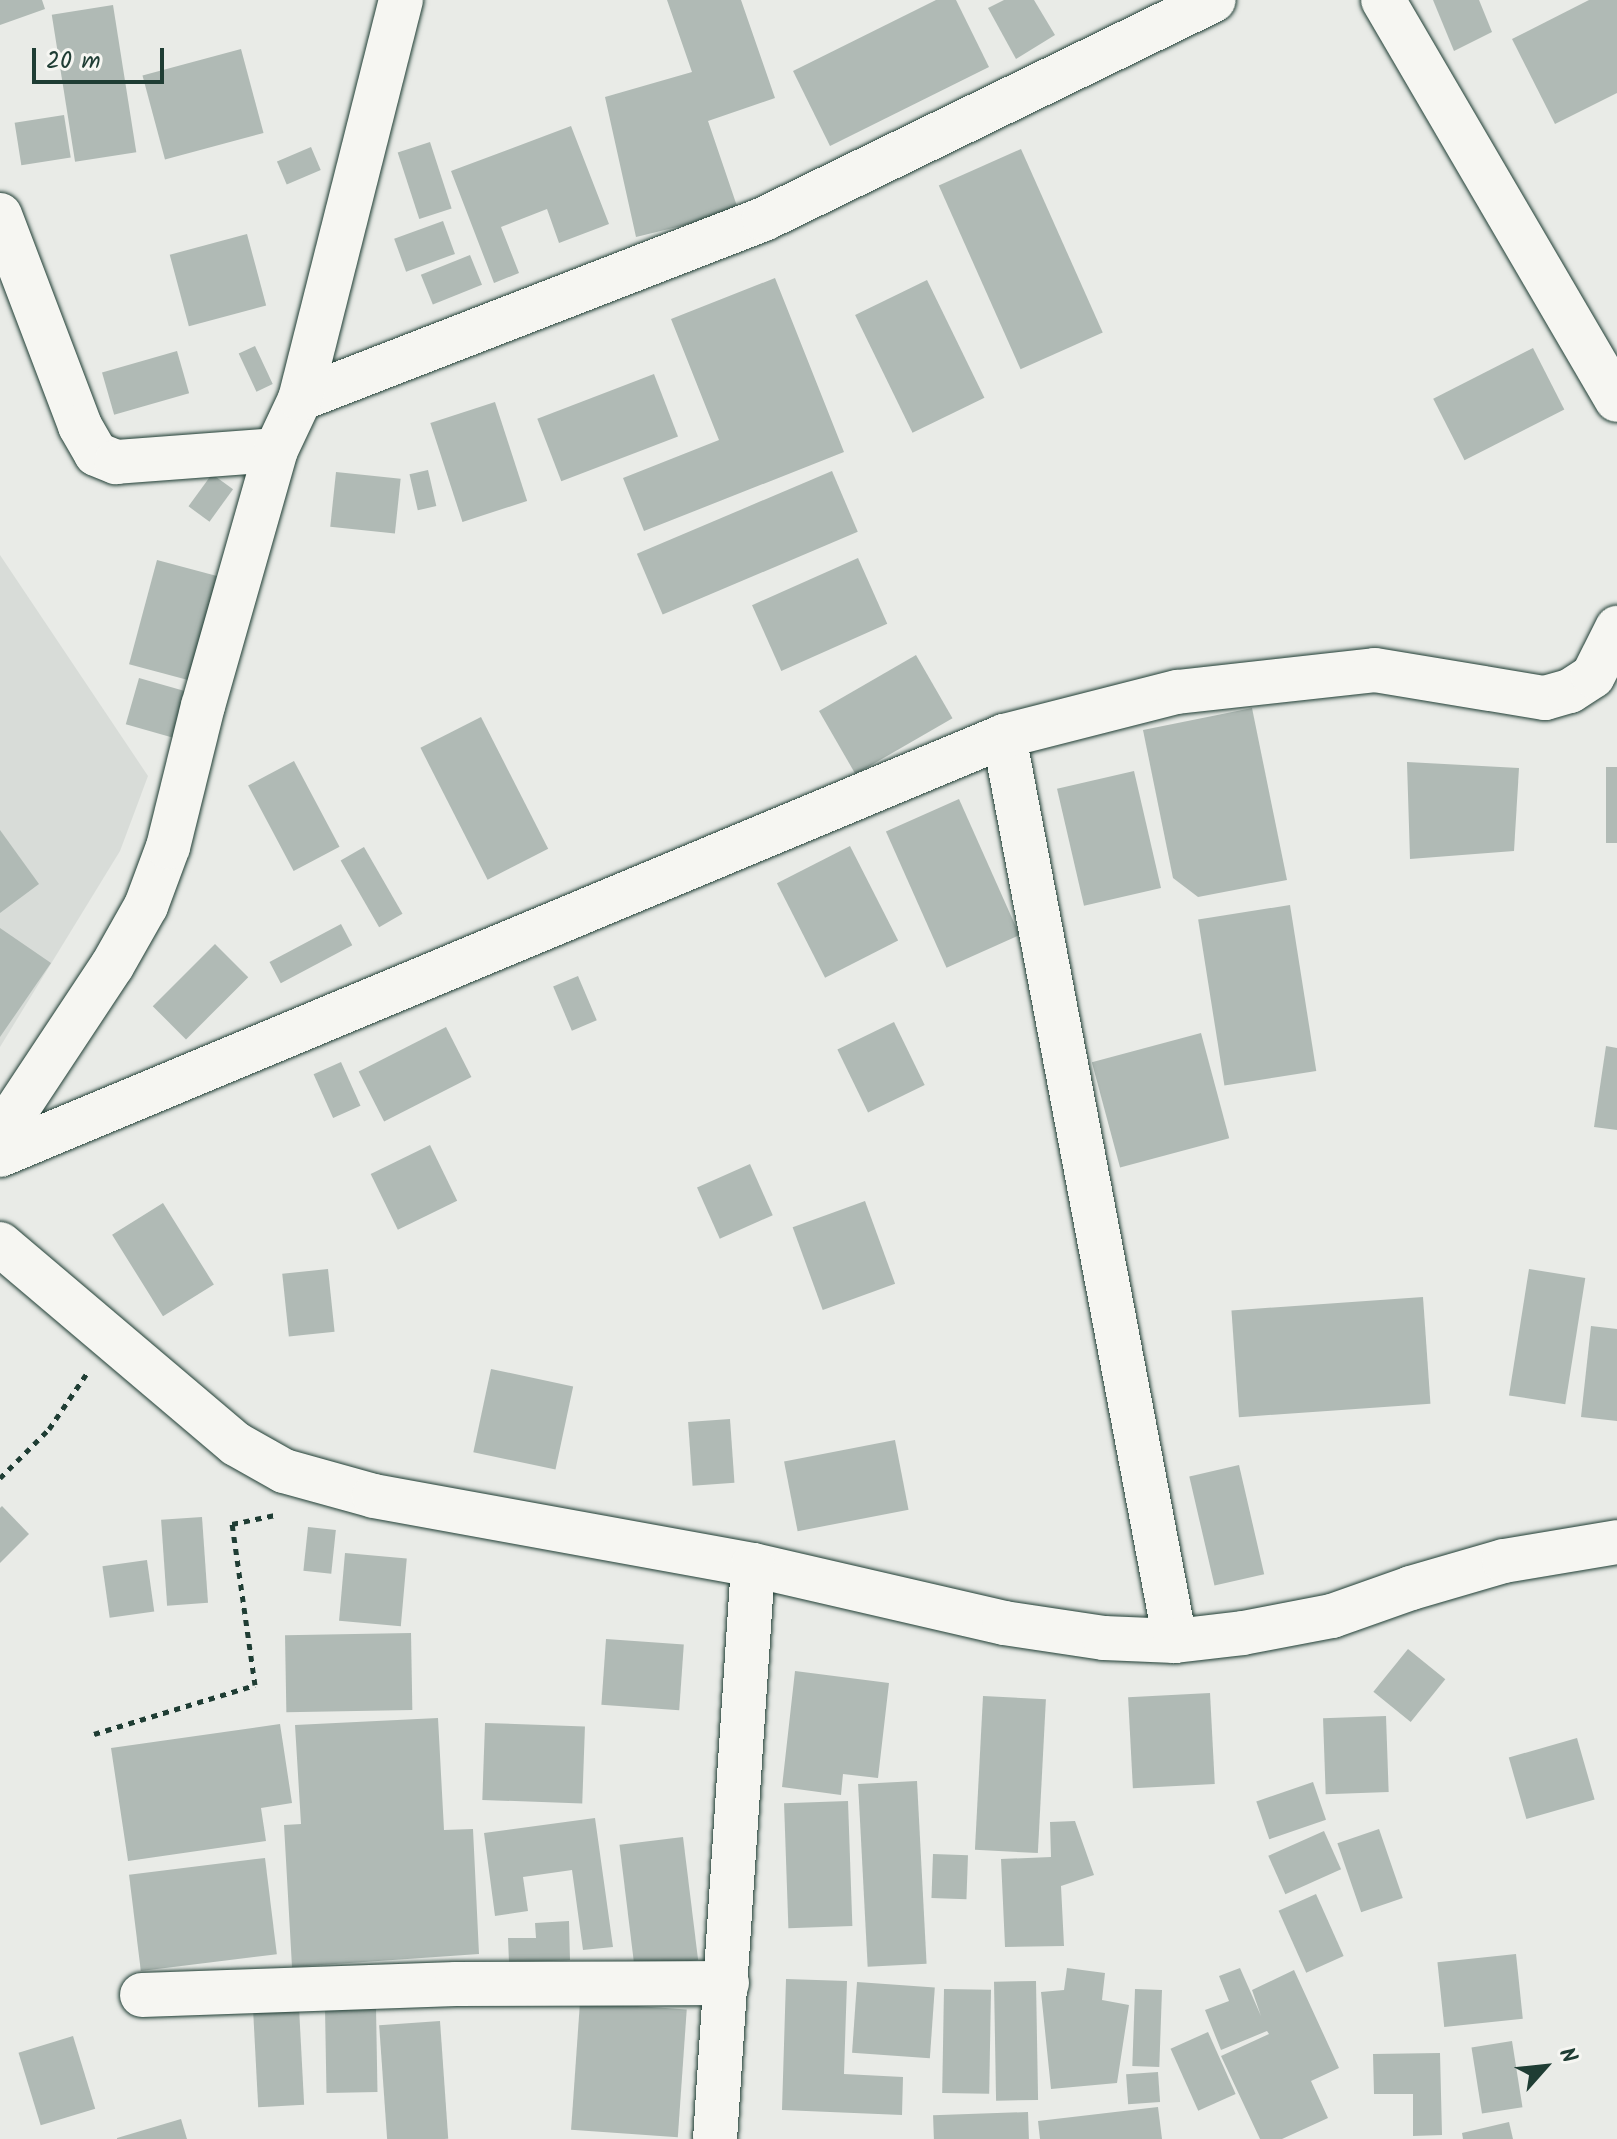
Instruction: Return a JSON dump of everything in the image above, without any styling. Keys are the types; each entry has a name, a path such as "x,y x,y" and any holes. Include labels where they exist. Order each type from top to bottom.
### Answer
{"street":[{"path":"0,1135 112,966 146,906 168,847 203,706 276,450 300,399 401,0"},
{"path":"300,399 764,219 1214,0"},
{"path":"1383,0 1617,400"},
{"path":"0,215 80,426 96,454 116,462 276,450"},
{"path":"0,1155 1004,736 1177,692 1375,670 1545,698 1570,691 1593,676 1617,628"},
{"path":"1570,691 1617,694"},
{"path":"1004,736 1175,1641"},
{"path":"0,1244 236,1444 284,1471 374,1496 753,1565 1004,1623 1104,1638 1175,1641 1332,1616 1411,1588 1504,1561 1617,1542"},
{"path":"715,2139 753,1565"},
{"path":"142,1995 456,1984 727,1983"}],"path":[{"path":"0,1478 49,1429 112,1336"},
{"path":"94,1734 255,1685 232,1524 289,1513"}],"shaded area":[{"path":"0,555 148,776 120,851 0,1047"}],"building":[{"path":"0,0 42,0 45,9 0,25"},
{"path":"667,0 741,0 775,98 708,121 739,212 636,237 605,97 692,72"},
{"path":"936,0 956,0 989,67 830,146 793,71"},
{"path":"1004,0 1034,0 1055,35 1016,59 988,8"},
{"path":"1433,0 1479,0 1492,32 1454,51"},
{"path":"1589,0 1617,0 1617,93 1555,124 1512,39"},
{"path":"113,5 136,152 75,162 52,15"},
{"path":"241,49 264,133 165,159 142,75"},
{"path":"64,115 71,157 21,165 15,123"},
{"path":"571,126 609,224 559,243 547,209 501,227 519,273 494,283 451,171"},
{"path":"430,142 452,209 419,219 398,153"},
{"path":"311,147 321,170 287,184 277,161"},
{"path":"1021,149 1103,333 1021,369 939,186"},
{"path":"443,221 455,254 406,272 394,239"},
{"path":"247,234 266,305 189,326 170,255"},
{"path":"470,255 482,285 433,305 421,275"},
{"path":"775,278 844,452 644,531 623,478 719,440 671,319"},
{"path":"927,280 984,398 913,433 855,315"},
{"path":"255,346 273,384 256,392 239,354"},
{"path":"1533,348 1564,409 1465,460 1433,399"},
{"path":"177,351 189,393 114,415 102,372"},
{"path":"654,374 678,437 561,481 537,419"},
{"path":"495,402 527,501 462,522 430,423"},
{"path":"428,470 436,506 418,510 409,474"},
{"path":"832,471 858,532 663,615 637,554"},
{"path":"336,472 401,479 395,533 330,527"},
{"path":"212,474 233,489 210,522 188,506"},
{"path":"858,558 887,624 781,671 752,605"},
{"path":"157,560 217,576 189,680 129,664"},
{"path":"916,655 952,718 856,774 819,711"},
{"path":"139,678 190,693 177,739 126,724"},
{"path":"1252,708 1287,880 1198,897 1173,878 1143,730"},
{"path":"481,717 548,849 488,880 420,748"},
{"path":"294,761 340,847 294,871 248,785"},
{"path":"1407,762 1519,768 1514,851 1410,859"},
{"path":"1606,767 1617,767 1617,843 1606,843"},
{"path":"1134,771 1161,888 1084,906 1057,789"},
{"path":"959,799 1020,935 947,968 886,832"},
{"path":"0,830 39,884 0,913"},
{"path":"850,846 898,940 825,978 777,883"},
{"path":"364,847 402,914 379,927 341,861"},
{"path":"1290,905 1316,1071 1224,1085 1198,920"},
{"path":"341,924 352,945 281,983 269,962"},
{"path":"0,928 51,963 0,1037"},
{"path":"215,944 248,977 186,1039 153,1006"},
{"path":"578,976 597,1020 572,1031 553,987"},
{"path":"894,1022 925,1085 868,1113 837,1050"},
{"path":"446,1027 471,1077 384,1121 359,1071"},
{"path":"1201,1033 1229,1138 1120,1168 1092,1062"},
{"path":"1606,1046 1617,1048 1617,1130 1594,1127"},
{"path":"341,1062 361,1106 333,1118 314,1074"},
{"path":"430,1145 457,1201 398,1230 371,1174"},
{"path":"750,1164 773,1215 720,1239 697,1188"},
{"path":"865,1201 895,1284 823,1310 793,1227"},
{"path":"163,1203 214,1284 163,1316 112,1235"},
{"path":"328,1269 335,1332 289,1336 282,1274"},
{"path":"1529,1269 1585,1278 1565,1404 1509,1395"},
{"path":"1423,1297 1430,1404 1239,1417 1231,1310"},
{"path":"1591,1326 1617,1329 1617,1421 1581,1417"},
{"path":"491,1369 573,1386 555,1470 473,1452"},
{"path":"730,1419 734,1483 693,1486 688,1422"},
{"path":"895,1440 909,1510 798,1531 784,1462"},
{"path":"1239,1465 1264,1574 1215,1586 1189,1476"},
{"path":"2,1506 29,1534 0,1563 0,1508"},
{"path":"202,1517 208,1603 167,1606 161,1520"},
{"path":"308,1527 336,1530 331,1574 303,1571"},
{"path":"345,1553 407,1558 401,1626 339,1621"},
{"path":"147,1560 154,1611 110,1618 102,1566"},
{"path":"411,1633 412,1710 286,1712 285,1635"},
{"path":"606,1639 684,1644 679,1710 601,1705"},
{"path":"1408,1649 1445,1679 1411,1722 1373,1692"},
{"path":"795,1671 889,1683 878,1778 843,1774 841,1795 782,1787"},
{"path":"1210,1693 1215,1784 1133,1788 1128,1697"},
{"path":"983,1696 1046,1699 1038,1853 975,1850"},
{"path":"1386,1716 1389,1792 1326,1794 1323,1718"},
{"path":"438,1718 444,1830 473,1829 479,1954 292,1967 284,1825 301,1824 295,1725"},
{"path":"485,1723 585,1726 582,1803 482,1800"},
{"path":"280,1724 292,1803 261,1808 266,1841 128,1861 111,1748"},
{"path":"1577,1738 1595,1800 1526,1819 1509,1758"},
{"path":"917,1781 927,1964 868,1967 858,1784"},
{"path":"1313,1782 1326,1820 1269,1839 1256,1802"},
{"path":"848,1801 852,1926 788,1928 784,1803"},
{"path":"595,1818 613,1947 583,1950 572,1870 523,1877 528,1911 495,1916 484,1833"},
{"path":"1075,1821 1094,1875 1061,1886 1064,1946 1005,1947 1001,1859 1051,1857 1050,1822"},
{"path":"1379,1829 1403,1898 1361,1912 1337,1843"},
{"path":"1324,1831 1341,1869 1285,1894 1268,1856"},
{"path":"683,1837 698,1960 635,1968 619,1845"},
{"path":"933,1854 968,1855 966,1899 931,1898"},
{"path":"265,1858 277,1954 141,1971 129,1875"},
{"path":"1316,1894 1344,1956 1306,1973 1279,1911"},
{"path":"569,1921 570,1960 509,1963 508,1938 536,1938 535,1923"},
{"path":"1516,1954 1523,2019 1444,2027 1437,1962"},
{"path":"1067,1968 1105,1973 1102,2000 1129,2005 1117,2083 1051,2089 1041,1992 1064,1990"},
{"path":"1240,1968 1261,2016 1252,1990 1294,1970 1339,2068 1311,2081 1328,2118 1282,2139 1260,2139 1221,2056 1269,2034 1267,2031 1221,2050 1205,2010 1229,2001 1219,1976"},
{"path":"786,1979 847,1981 844,2074 903,2077 902,2115 782,2110"},
{"path":"1036,1981 1038,2100 996,2101 994,1982"},
{"path":"857,1982 935,1987 930,2058 852,2053"},
{"path":"944,1989 991,1990 989,2094 942,2093"},
{"path":"1135,1989 1162,1990 1159,2067 1132,2066"},
{"path":"580,2002 687,2009 678,2137 571,2130"},
{"path":"299,2007 304,2105 258,2107 253,2009"},
{"path":"376,2007 377,2092 326,2093 325,2008"},
{"path":"440,2021 448,2139 387,2139 379,2025"},
{"path":"1208,2032 1236,2094 1198,2111 1171,2049"},
{"path":"73,2036 95,2109 41,2125 18,2053"},
{"path":"1512,2041 1522,2107 1482,2114 1472,2047"},
{"path":"1440,2053 1442,2135 1413,2136 1413,2094 1374,2094 1373,2054"},
{"path":"1158,2072 1160,2102 1128,2104 1126,2074"},
{"path":"1158,2107 1162,2139 1040,2139 1038,2121"},
{"path":"1028,2112 1029,2139 934,2139 933,2115"},
{"path":"181,2119 187,2139 117,2139 117,2138"},
{"path":"1509,2122 1513,2139 1463,2139 1462,2133"}]}
